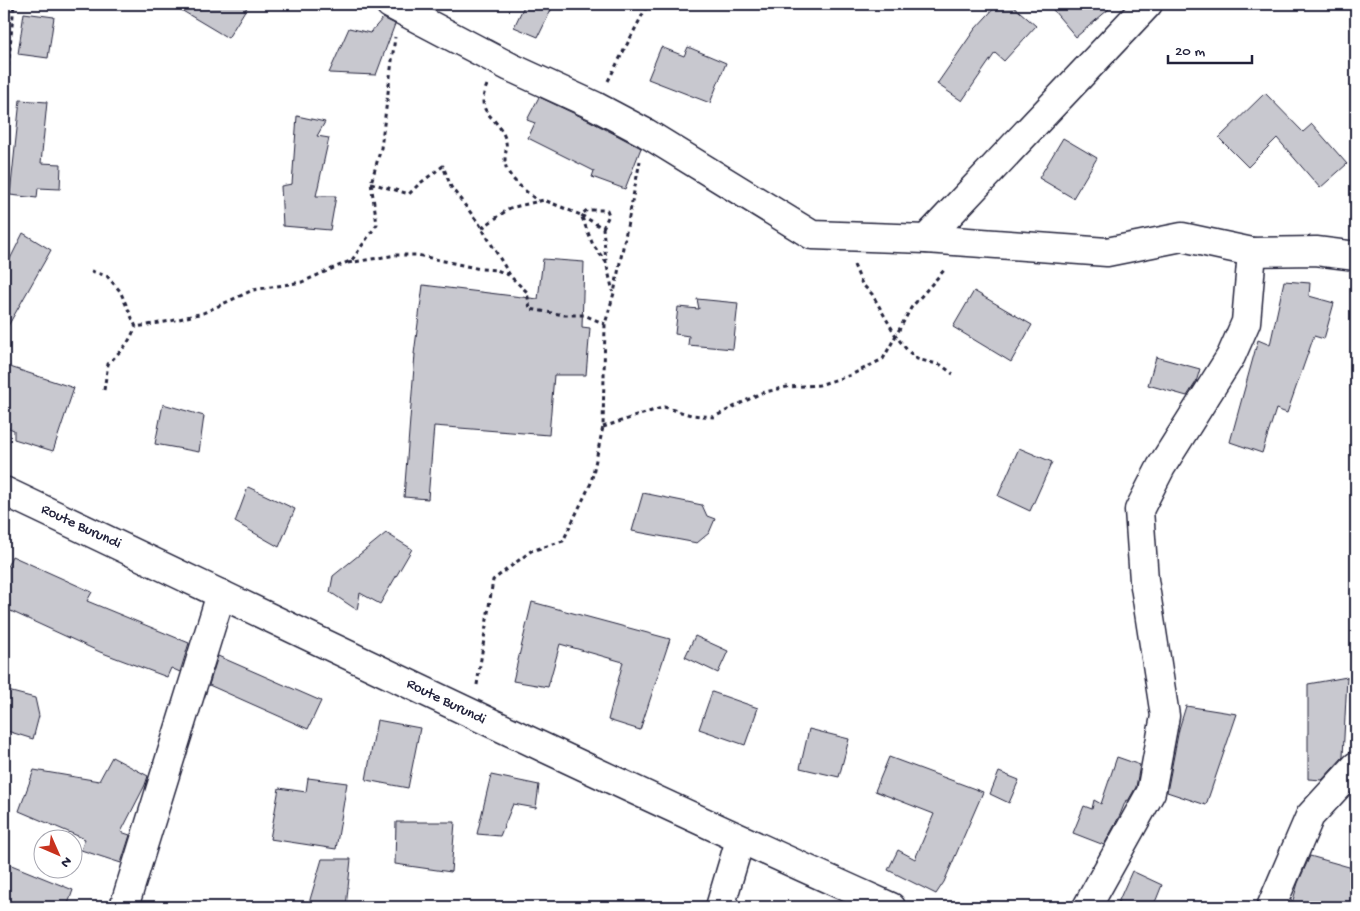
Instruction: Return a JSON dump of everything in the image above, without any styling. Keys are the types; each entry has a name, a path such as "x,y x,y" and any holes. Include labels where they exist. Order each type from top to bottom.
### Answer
{"street":[{"path":"926,239 1148,4"},
{"path":"394,6 510,67 595,106 646,133 812,236 926,239 1107,252 1182,237 1252,252 1316,251 1356,256"},
{"path":"1087,907 1151,792 1165,716 1144,580 1139,510 1161,467 1231,356 1246,322 1252,252"},
{"name":"Route Burundi","path":"4,491 472,715 740,840 891,907"},
{"path":"124,907 221,594"},
{"path":"1271,907 1310,816 1356,766"},
{"path":"720,907 740,840"}],"path":[{"path":"4,226 6,90 14,4"},
{"path":"595,106 648,4"},
{"path":"136,326 171,321 203,313 253,290 302,282 352,260 377,224 371,183 381,148 394,6"},
{"path":"510,67 488,82 481,98 484,110 497,122 505,138 507,148 504,161 507,170 521,188 538,201"},
{"path":"472,715 493,580 531,551 563,541 591,483 603,427 605,324 614,294 646,133"},
{"path":"371,183 409,194 443,166 451,187 482,228 511,277 527,292 530,310 564,315 584,315 605,324"},
{"path":"482,228 510,208 544,200 582,215 603,228"},
{"path":"582,215 587,210 607,210 609,215 603,228 606,262 614,294"},
{"path":"582,215 593,245 606,262"},
{"path":"840,236 862,284 872,294 896,336 917,359 941,365 953,374"},
{"path":"343,264 396,255 417,255 480,269 496,270 511,277"},
{"path":"603,427 664,407 691,415 714,418 761,393 788,387 819,385 843,378 883,359 911,308 947,266"},
{"path":"91,271 107,276 120,291 136,326"},
{"path":"104,390 108,364 127,344 136,326"}],"building":[{"path":"171,4 249,4 228,38"},
{"path":"525,4 554,4 538,37 514,27"},
{"path":"998,4 1011,4 1036,26 1004,61 995,53 962,101 937,84 975,29"},
{"path":"1048,4 1115,4 1076,37"},
{"path":"24,13 54,17 48,58 18,54"},
{"path":"383,18 395,24 376,75 329,73 349,28 370,33"},
{"path":"661,47 684,56 688,47 726,63 710,103 648,79"},
{"path":"1265,93 1303,132 1312,124 1347,164 1320,188 1277,138 1248,167 1219,138"},
{"path":"539,97 641,148 625,189 592,177 594,171 528,138 535,123 527,120"},
{"path":"20,100 47,102 41,163 61,164 60,189 38,188 37,198 10,195"},
{"path":"297,116 325,122 317,136 329,138 316,196 336,196 330,230 283,226 281,186 292,184"},
{"path":"1063,138 1097,158 1073,198 1039,178"},
{"path":"23,233 51,250 4,333 4,271"},
{"path":"543,259 584,262 582,327 590,328 586,375 554,375 549,435 434,426 428,499 404,497 414,354 423,285 538,299"},
{"path":"1284,281 1310,283 1309,296 1334,303 1324,339 1314,336 1287,413 1276,409 1262,453 1230,442 1258,340 1270,345"},
{"path":"974,291 1032,325 1011,362 953,327"},
{"path":"697,299 738,303 733,349 688,345 689,336 675,334 678,307 699,309"},
{"path":"1156,357 1200,369 1196,382 1187,396 1148,385"},
{"path":"4,365 74,388 53,451 14,439 14,430 4,426"},
{"path":"163,404 204,416 199,452 155,444"},
{"path":"1019,448 1052,462 1030,511 998,496"},
{"path":"248,487 295,509 279,547 235,522"},
{"path":"643,493 702,505 707,516 715,519 709,533 697,543 632,531"},
{"path":"386,533 412,549 380,604 360,593 357,610 330,592 333,576"},
{"path":"12,556 92,592 87,601 189,643 180,672 171,668 167,677 100,652 4,608 4,574"},
{"path":"532,602 670,639 640,730 608,720 623,662 560,644 548,687 513,681"},
{"path":"695,636 728,651 718,673 685,657"},
{"path":"218,656 321,701 308,729 209,685"},
{"path":"1347,677 1343,757 1322,780 1308,779 1308,684"},
{"path":"4,690 35,698 39,716 33,739 4,730"},
{"path":"712,692 758,708 745,745 699,729"},
{"path":"1186,706 1237,714 1206,805 1167,792 1179,729"},
{"path":"377,720 420,728 408,788 366,780"},
{"path":"809,729 849,739 839,777 800,768"},
{"path":"112,757 148,776 121,832 130,835 121,863 82,850 85,839 82,838 82,828 59,828 19,811 34,770 99,781"},
{"path":"889,757 983,792 944,882 936,894 888,870 898,850 915,859 934,814 875,791"},
{"path":"1117,757 1140,765 1136,787 1128,801 1126,800 1104,845 1073,833 1084,806 1092,809 1094,800 1101,804"},
{"path":"999,772 1019,780 1009,803 990,794"},
{"path":"491,775 539,785 536,808 513,804 500,836 477,834"},
{"path":"308,778 347,783 336,849 270,839 279,788 306,792"},
{"path":"396,822 455,822 451,872 395,864"},
{"path":"1310,856 1356,869 1356,907 1291,907 1298,883"},
{"path":"322,859 351,859 346,907 326,907 309,903"},
{"path":"4,862 32,873 32,878 43,878 73,890 67,907 4,907"},
{"path":"1132,871 1162,885 1156,900 1150,907 1116,907"}]}
